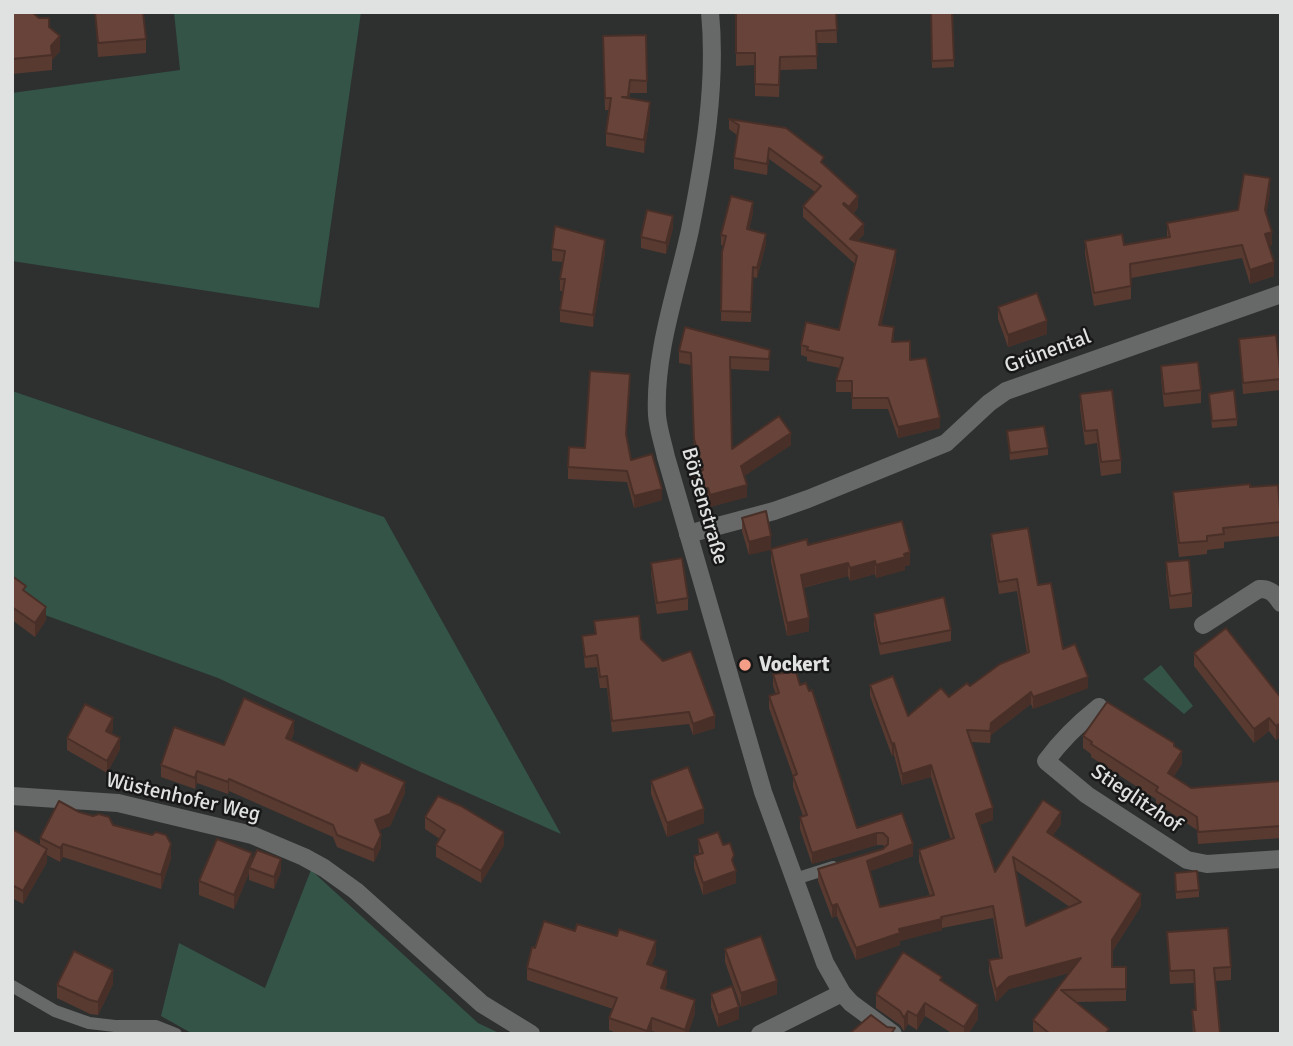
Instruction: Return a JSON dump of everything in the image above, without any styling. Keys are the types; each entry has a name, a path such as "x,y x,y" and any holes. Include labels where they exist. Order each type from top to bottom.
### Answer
{"street":[{"name":"Börsenstraße","path":"710,12 712,75 704,143 690,230 659,367 657,416 666,457 763,792 825,963 842,993 863,1014 893,1034"},
{"name":"Grünental","path":"688,534 774,511 946,443 1006,391 1281,294"},
{"path":"1203,625 1259,589 1266,588 1281,603"},
{"name":"Stieglitzhof","path":"1099,707 1078,723 1046,761 1087,795 1186,860 1207,864 1281,859"},
{"name":"Wüstenhofer Weg","path":"12,796 118,803 253,835 304,857 356,891 482,1004 531,1034"},
{"path":"760,1034 842,993"}],"lane":[{"path":"795,879 844,864"},
{"path":"12,986 55,1011 89,1023 156,1026 176,1034"}],"green space":[{"path":"174,12 361,12 319,308 12,261 12,93 180,70"},
{"path":"12,391 384,517 561,834 218,678 12,603"},
{"path":"1161,665 1193,706 1184,714 1143,679"},
{"path":"311,870 478,1023 501,1034 193,1034 161,1016 179,943 265,988"}],"building":[{"path":"12,12 32,12 39,18 49,18 49,27 60,36 51,46 52,55 12,59"},
{"path":"95,12 143,12 146,39 98,43"},
{"path":"736,12 836,12 837,30 816,31 817,56 780,57 779,85 755,84 755,53 736,53"},
{"path":"931,12 952,12 954,60 932,61"},
{"path":"646,35 647,81 630,80 628,97 622,97 650,102 644,140 606,133 611,98 605,98 603,36"},
{"path":"729,119 786,128 824,157 821,162 858,196 849,207 843,204 864,224 850,239 896,250 879,325 894,327 892,342 910,341 910,360 926,358 940,418 898,427 888,398 852,398 852,381 836,381 843,358 807,350 808,347 801,345 806,322 839,330 857,256 803,206 821,186 769,148 767,164 734,158 739,125"},
{"path":"1244,174 1270,178 1265,210 1272,232 1265,234 1274,262 1250,270 1242,245 1130,264 1131,286 1094,293 1085,241 1122,234 1124,245 1170,237 1167,223 1238,210"},
{"path":"731,196 753,202 747,229 766,234 757,268 753,267 751,312 721,311 722,252 726,236 721,235"},
{"path":"647,210 673,216 666,243 641,237"},
{"path":"555,226 605,240 593,315 560,310 565,279 560,279 565,251 552,249"},
{"path":"1037,293 1047,321 1008,335 998,307"},
{"path":"685,327 770,350 769,359 730,357 732,449 779,416 791,433 741,466 747,485 710,495 708,488 703,492 693,477 703,470 694,439 691,353 679,351"},
{"path":"1276,335 1281,379 1243,383 1239,339"},
{"path":"1198,362 1201,390 1164,394 1161,366"},
{"path":"590,371 630,374 626,434 631,460 652,454 662,489 634,496 627,471 568,467 569,447 585,448"},
{"path":"1112,390 1121,460 1101,462 1097,430 1085,431 1080,394"},
{"path":"1234,390 1237,419 1212,421 1209,394"},
{"path":"1044,426 1048,448 1010,453 1007,431"},
{"path":"1250,484 1250,487 1278,485 1281,522 1223,528 1224,534 1207,536 1207,541 1179,543 1173,492"},
{"path":"766,511 771,536 749,542 742,518"},
{"path":"902,521 910,552 904,554 905,557 876,565 875,561 850,568 848,563 801,575 809,618 787,623 771,549 807,539 808,545"},
{"path":"1028,528 1038,585 1051,583 1063,649 1075,644 1088,677 1033,697 1031,692 991,723 990,731 967,730 993,808 976,814 995,872 1043,800 1061,812 1047,832 1141,894 1112,940 1112,967 1126,967 1126,989 1061,990 1109,1029 1105,1034 1050,1034 1033,1020 1081,958 1009,977 996,990 989,960 1002,958 993,906 899,929 900,933 856,948 837,904 832,906 818,869 883,849 888,844 888,838 883,833 877,833 812,853 800,817 807,815 793,776 797,774 769,696 779,693 773,674 796,672 800,685 806,683 809,691 812,690 857,828 902,813 913,844 867,861 880,907 934,895 919,850 954,838 931,765 902,774 894,743 892,744 870,685 893,676 908,716 941,688 949,697 967,683 970,686 1000,664 1029,652 1017,579 999,582 991,534","holes":["1013,857 1081,902 1026,926"]},
{"path":"682,558 688,598 657,603 651,563"},
{"path":"1189,560 1192,593 1170,596 1166,562"},
{"path":"12,576 26,586 23,590 46,607 35,623 12,607"},
{"path":"944,597 951,630 880,644 874,614"},
{"path":"639,616 641,639 663,661 691,651 715,716 693,724 689,712 612,721 607,676 600,677 597,655 585,657 582,636 596,634 594,621"},
{"path":"1226,628 1281,698 1281,723 1276,726 1269,718 1254,729 1194,653"},
{"path":"244,698 294,721 286,738 357,771 361,762 405,782 390,814 375,820 381,835 374,850 337,835 333,825 229,779 228,782 197,771 195,778 161,765 174,727 224,745"},
{"path":"1107,702 1174,743 1174,746 1182,751 1168,773 1191,788 1281,781 1281,826 1198,832 1197,817 1156,791 1158,787 1091,744 1092,742 1083,736"},
{"path":"85,704 113,718 106,731 120,738 107,761 67,738"},
{"path":"688,767 704,809 667,823 651,781"},
{"path":"438,796 461,806 504,832 481,871 436,845 445,830 425,817"},
{"path":"59,801 79,812 109,817 113,825 152,835 156,832 166,835 171,844 161,875 63,844 60,848 40,838"},
{"path":"12,829 47,849 23,891 12,885"},
{"path":"718,832 723,845 730,843 736,871 703,883 694,856 703,853 698,839"},
{"path":"217,839 252,853 234,895 199,881"},
{"path":"257,850 281,859 274,877 249,868"},
{"path":"1197,871 1199,890 1176,892 1175,873"},
{"path":"544,921 575,931 577,924 617,936 619,929 656,941 647,964 667,971 661,988 695,1000 685,1030 652,1018 647,1031 609,1018 617,998 527,968 532,947 535,948"},
{"path":"1228,928 1231,967 1214,968 1220,1034 1195,1034 1192,1010 1196,1010 1194,970 1170,971 1167,932"},
{"path":"761,936 777,981 741,993 725,949"},
{"path":"74,951 113,970 98,1002 57,985"},
{"path":"903,952 978,1005 964,1027 925,1003 917,1016 908,1011 904,1018 900,1011 876,994"},
{"path":"732,986 739,1007 718,1015 711,994"},
{"path":"871,1015 887,1027 895,1028 891,1034 849,1034"}],"place":[{"name":"Vockert","path":"745,665"}]}
